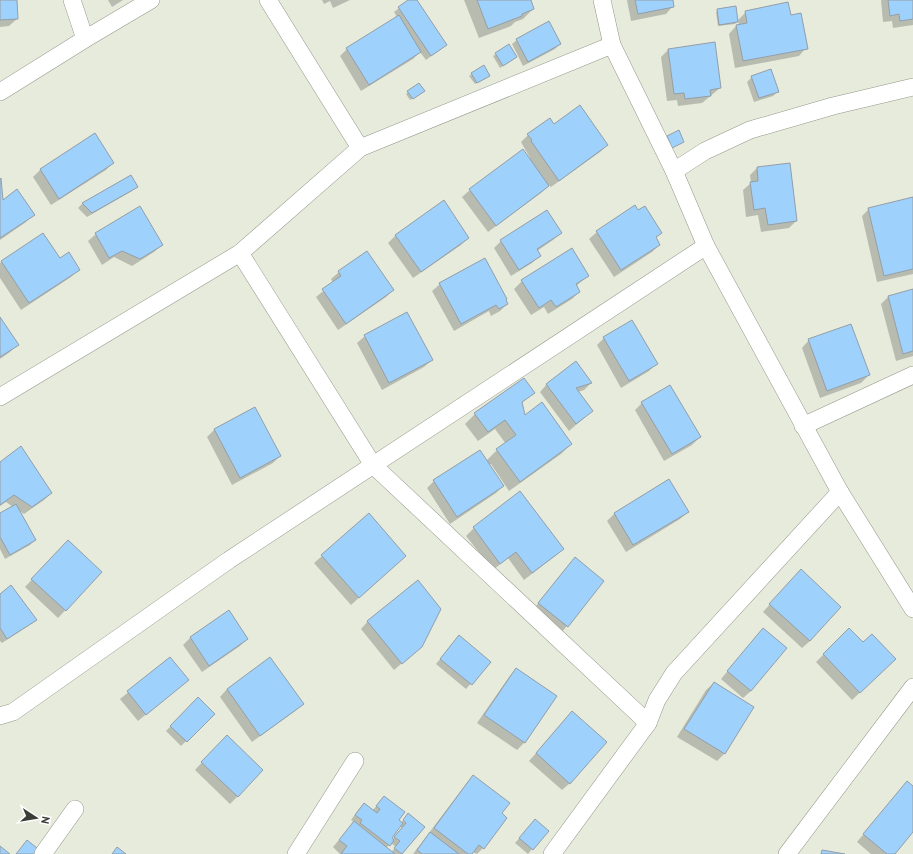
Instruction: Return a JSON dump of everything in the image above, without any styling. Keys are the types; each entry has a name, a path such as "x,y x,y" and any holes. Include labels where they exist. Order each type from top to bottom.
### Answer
{"street":[{"path":"72,0 85,39"},
{"path":"0,92 150,0"},
{"path":"268,0 360,148"},
{"path":"602,0 612,45 674,171 706,246 840,492 913,609"},
{"path":"0,397 240,253 360,148 612,45"},
{"path":"674,171 706,151 750,130 833,106 913,89"},
{"path":"0,716 13,712 229,560 706,246"},
{"path":"240,253 373,465 648,723"},
{"path":"803,426 913,376"},
{"path":"552,854 648,723 657,700 674,673 840,492"},
{"path":"787,854 913,687"},
{"path":"296,854 355,761"},
{"path":"43,854 75,809"}],"building":[{"path":"0,0 17,0 18,19 0,20"},
{"path":"408,0 417,0 447,45 431,56 398,7"},
{"path":"477,0 531,0 534,9 522,14 522,16 488,29"},
{"path":"635,0 673,0 674,7 638,14"},
{"path":"888,0 913,0 913,19 900,21 899,14 890,16"},
{"path":"788,2 791,15 801,13 808,49 743,61 736,25 747,23 745,11"},
{"path":"736,6 738,22 719,25 717,9"},
{"path":"399,15 421,52 369,85 346,48"},
{"path":"549,21 561,44 528,62 516,39"},
{"path":"715,42 721,88 710,90 711,96 685,99 684,93 674,94 668,49"},
{"path":"509,44 517,57 503,66 495,53"},
{"path":"484,65 490,76 477,83 471,73"},
{"path":"771,69 779,92 759,98 751,76"},
{"path":"419,83 425,91 413,99 407,91"},
{"path":"580,105 608,145 559,181 527,134 550,118 554,124"},
{"path":"679,130 684,142 672,148 667,136"},
{"path":"95,133 114,163 59,199 40,169"},
{"path":"523,149 549,186 496,226 469,189"},
{"path":"790,163 797,221 768,225 765,208 754,210 750,182 758,181 757,167"},
{"path":"131,175 138,187 92,213 82,203"},
{"path":"1,178 3,200 17,189 35,215 0,238 0,179"},
{"path":"913,197 913,269 884,276 868,208"},
{"path":"444,200 469,238 421,272 395,235"},
{"path":"635,205 638,210 645,206 662,233 656,237 660,245 621,270 596,231"},
{"path":"140,206 163,245 140,259 122,251 109,258 95,233"},
{"path":"547,210 562,233 537,249 541,256 519,270 500,240"},
{"path":"43,233 60,258 69,252 80,270 29,303 1,261"},
{"path":"572,248 589,276 576,284 580,292 556,307 551,300 539,308 521,280"},
{"path":"367,251 394,290 346,324 322,289 341,276 338,271"},
{"path":"485,258 507,299 508,304 499,309 496,305 461,324 439,283"},
{"path":"913,289 913,351 903,354 888,296"},
{"path":"407,312 433,360 389,383 364,335"},
{"path":"0,317 19,345 0,357"},
{"path":"632,320 658,364 629,381 603,337"},
{"path":"851,324 870,375 827,391 808,339"},
{"path":"576,361 592,383 576,388 593,411 576,424 546,384"},
{"path":"524,378 535,393 522,402 525,415 542,402 572,444 520,482 496,449 516,435 505,420 488,432 474,413"},
{"path":"670,385 701,437 672,454 641,402"},
{"path":"255,407 281,456 240,478 214,429"},
{"path":"21,446 52,493 32,507 14,495 0,505 0,462"},
{"path":"480,450 504,486 457,517 433,480"},
{"path":"669,479 689,512 633,545 614,513"},
{"path":"520,491 564,549 532,573 516,552 500,564 473,527"},
{"path":"16,504 36,540 10,555 0,537 0,513"},
{"path":"369,513 406,556 359,598 321,555"},
{"path":"68,540 102,572 66,611 31,579"},
{"path":"575,557 604,581 568,627 538,603"},
{"path":"801,569 841,607 810,641 769,604"},
{"path":"418,580 441,609 422,647 402,664 367,621"},
{"path":"11,585 37,620 7,639 0,628 0,594"},
{"path":"229,610 248,639 209,666 190,637"},
{"path":"763,628 787,648 751,691 727,671"},
{"path":"849,628 863,642 872,634 896,659 860,693 823,654"},
{"path":"459,635 491,662 472,685 440,659"},
{"path":"170,657 189,680 146,715 127,691"},
{"path":"270,657 304,704 260,736 227,689"},
{"path":"516,668 557,696 525,743 484,715"},
{"path":"714,682 754,707 725,754 684,729"},
{"path":"198,697 215,714 187,742 170,726"},
{"path":"572,711 607,742 570,784 536,753"},
{"path":"227,735 263,770 238,797 201,762"},
{"path":"473,775 510,803 502,813 507,818 484,849 479,845 472,854 468,854 434,828"},
{"path":"907,781 913,786 913,832 895,854 887,854 863,834"},
{"path":"384,796 405,812 399,820 403,823 392,838 394,840 390,846 360,823 362,820 355,815 364,803 377,813 380,809 376,806"},
{"path":"408,813 425,827 402,854 394,848 400,841 394,837 406,823 403,820"},
{"path":"535,819 549,831 533,850 519,838"},
{"path":"354,821 395,854 341,854 347,846 339,840"},
{"path":"430,832 459,854 422,854 417,850"},
{"path":"27,840 42,852 41,854 16,854"},
{"path":"0,846 10,854 0,854"},
{"path":"117,847 126,854 112,854"},
{"path":"822,850 845,854 821,854"}]}
